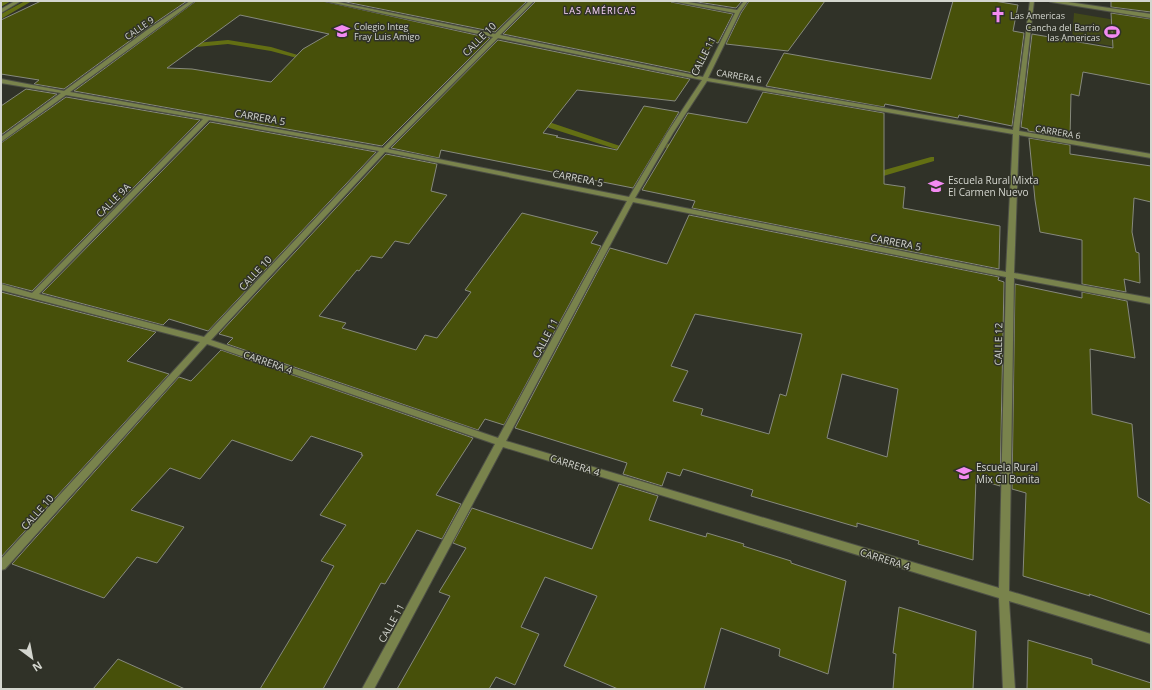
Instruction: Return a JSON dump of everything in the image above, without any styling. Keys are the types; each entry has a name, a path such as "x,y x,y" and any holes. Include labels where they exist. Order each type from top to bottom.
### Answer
{"street":[{"path":"1,11 19,1"},
{"name":"CALLE 9","path":"67,92 149,31 193,1"},
{"name":"CARRERA 6","path":"326,1 705,79 1016,134 1151,156"},
{"name":"CALLE 10","path":"1,566 384,150 444,87 532,1"},
{"path":"673,1 738,12"},
{"name":"CALLE 11","path":"368,689 502,443 631,199 670,133 705,79 738,12 746,1"},
{"name":"CALLE 12","path":"1009,689 1004,595 1010,274 1016,134 1032,1"},
{"path":"1051,1 1151,16"},
{"name":"CARRERA 5","path":"1,81 384,150 1151,301"},
{"path":"1,140 67,92"},
{"name":"CALLE 9A","path":"32,296 208,118"},
{"name":"CARRERA 4","path":"1,288 207,341 502,443 1151,639"}],"green space":[{"name":"Cancha del Barrio las Americas","path":"1074,13 1151,26 1151,53 1072,39"}],"building":[{"path":"41,1 187,1 64,89 34,84 39,80 1,74 1,20"},
{"path":"196,1 323,1 490,38 382,146 74,91","holes":["240,15 329,34 303,49 271,82 192,69 167,68"]},
{"path":"341,1 527,1 495,32"},
{"path":"536,1 670,1 733,14 718,43 714,42 693,73 503,34"},
{"path":"691,1 742,1 736,8"},
{"path":"749,1 825,1 788,51 726,44 741,13"},
{"path":"953,1 994,1 1018,5 1013,31 1024,33 1012,126 959,115 958,118 885,104 884,107 766,86 784,53 931,79"},
{"path":"1111,1 1151,1 1151,12 1111,7"},
{"path":"1111,13 1151,19 1151,85 1083,72 1079,96 1071,94 1070,138 1028,131 1028,129 1021,127 1032,34 1113,48"},
{"path":"498,40 690,79 675,101 577,90 543,133 617,150 644,106 679,112 633,188 441,150 439,158 391,148"},
{"path":"26,89 57,94 1,135 1,106"},
{"path":"763,92 884,113 884,184 905,187 903,208 1000,226 999,269 692,208 695,201 642,190 688,113 747,123"},
{"path":"66,97 200,120 32,291 1,283 1,143"},
{"path":"210,122 376,152 208,331 169,319 163,325 42,293"},
{"path":"1029,138 1070,145 1070,154 1151,166 1151,202 1134,198 1132,232 1136,252 1139,253 1140,283 1124,279 1126,292 1082,284 1082,240 1040,232 1035,200"},
{"path":"386,154 437,164 431,191 447,195 409,244 395,241 382,258 371,256 359,271 357,270 319,316 346,323 342,328 416,350 425,335 437,338 471,292 465,290 522,213 598,232 591,243 601,246 504,425 485,419 478,430 227,344 233,338 219,334"},
{"path":"689,215 999,277 998,280 1004,282 1000,486 976,479 973,560 918,544 919,541 857,523 857,527 751,496 753,490 683,469 680,476 667,472 662,486 623,474 627,463 515,428 610,248 667,264","holes":["695,314 802,334 786,396 780,394 769,434 701,415 703,409 673,401 688,371 671,366","842,374 898,389 887,457 827,438"]},
{"path":"1015,284 1082,298 1082,292 1127,301 1135,358 1090,349 1092,414 1132,424 1138,497 1151,504 1151,615 1089,594 1090,596 1023,576 1026,493 1012,489"},
{"path":"1,292 156,332 127,361 169,374 1,557"},
{"path":"221,350 473,438 436,495 461,504 442,539 417,530 385,584 381,583 323,689 260,689 334,566 321,561 346,525 320,515 363,455 361,455 362,453 311,436 292,461 232,440 200,479 170,468 131,510 184,527 157,563 137,557 104,598 12,564 179,377 191,381"},
{"path":"619,484 658,496 649,520 706,537 707,533 744,544 743,546 791,561 791,563 846,581 828,674 779,656 780,649 721,628 704,689 618,689 564,666 597,596 545,577 521,627 539,634 515,685 496,677 489,689 397,689 450,596 439,592 466,548 453,543 472,508 592,549"},
{"path":"899,607 976,631 973,689 893,689 896,654 893,653"},
{"path":"1028,640 1092,659 1092,664 1151,683 1151,689 1027,689"},
{"path":"118,659 185,689 93,689"}],"waterway":[{"path":"1,5 8,1"},
{"path":"1,17 29,1"},
{"path":"113,42 151,45"},
{"path":"185,46 228,42 271,49 308,59"},
{"path":"537,121 619,148 683,145"},
{"path":"872,173 877,175 931,159"}],"place":[{"name":"Las Americas","path":"998,15"},
{"name":"Colegio Integ Fray Luis Amigo","path":"342,31"},
{"name":"Cancha del Barrio las Americas","path":"1112,32"},
{"name":"Escuela Rural Mixta El Carmen Nuevo","path":"936,186"},
{"name":"Escuela Rural Mix Cll Bonita","path":"964,473"}],"district":[{"name":"LAS AMÉRICAS","path":"600,10"}]}
